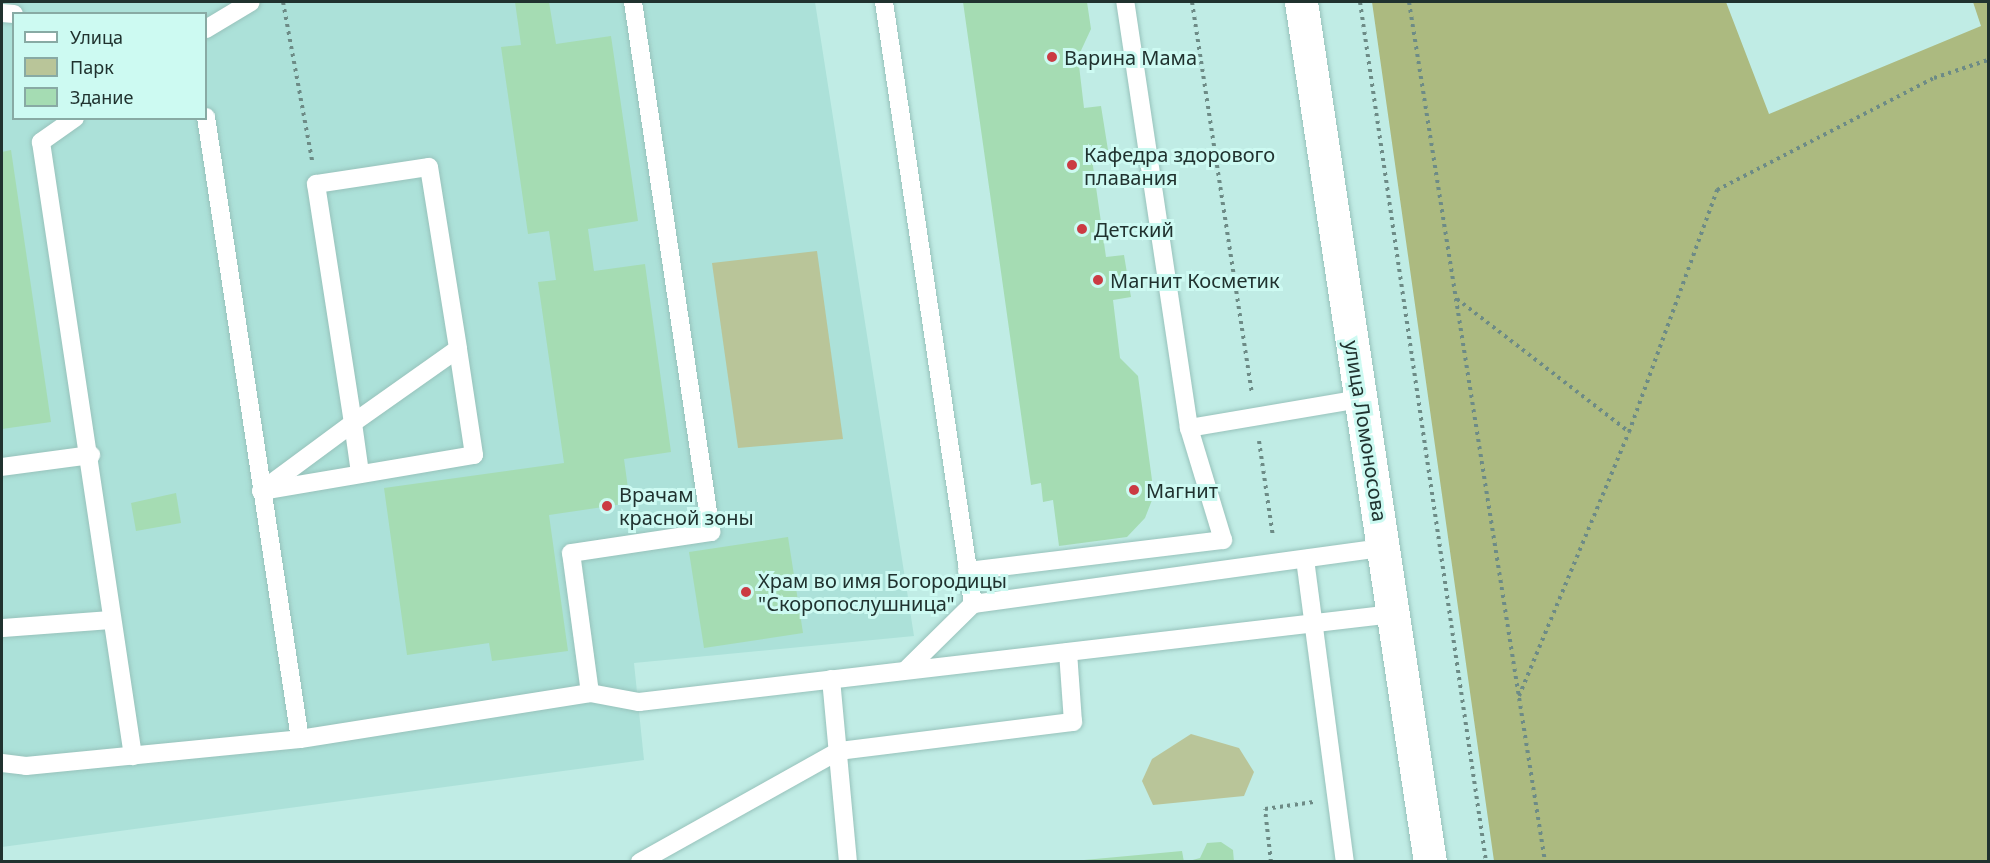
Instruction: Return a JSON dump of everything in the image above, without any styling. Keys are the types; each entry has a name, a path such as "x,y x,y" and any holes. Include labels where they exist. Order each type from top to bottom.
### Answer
{"main road":[{"name":"улица Ломоносова","path":"1301,2 1430,861"}],"lane":[{"path":"207,29 250,2"},
{"path":"590,693 571,553 711,532 633,2"},
{"path":"884,2 973,604"},
{"path":"967,571 1223,540 1189,428 1125,2"},
{"path":"72,120 41,142 91,454 112,620 133,756"},
{"path":"206,120 300,739"},
{"path":"261,491 474,455 429,166 316,184 360,473"},
{"path":"261,491 458,349"},
{"path":"1189,428 1362,399"},
{"path":"2,467 91,454"},
{"path":"906,670 973,604 1384,548"},
{"path":"1305,559 1345,861"},
{"path":"2,763 26,766 300,739 590,693 639,702 1393,614"},
{"path":"2,628 112,620"},
{"path":"640,861 838,751 1073,722 1068,652"},
{"path":"831,679 848,861"}],"path":[{"path":"284,2 316,184"},
{"path":"1192,2 1274,546 1249,550 1251,566"},
{"path":"1360,2 1486,861"},
{"path":"1409,2 1545,861"},
{"path":"1519,696 1629,432 1717,190 1935,78 1989,60"},
{"path":"1456,298 1629,432"},
{"path":"1271,861 1265,808 1313,802"}],"shaded area":[{"path":"2,2 815,2 914,636 634,663 644,760 2,847"}],"green space":[{"path":"1372,2 1726,2 1769,114 1981,26 1973,2 1988,2 1988,861 1494,861"},
{"path":"817,251 843,439 738,448 712,263"},
{"path":"1191,734 1239,748 1254,772 1244,796 1153,805 1142,781 1152,759"}],"building":[{"path":"515,2 549,2 556,44 611,36 638,221 588,229 594,271 645,264 671,452 624,459 630,503 549,515 568,651 492,661 489,643 407,655 384,488 564,463 538,282 556,280 549,231 528,234 501,47 521,45"},
{"path":"963,2 1087,2 1091,29 1078,57 1084,108 1101,106 1108,150 1091,152 1106,257 1124,255 1131,297 1113,300 1120,358 1138,376 1154,495 1145,518 1127,537 1059,546 1053,500 1043,502 1041,483 1031,485"},
{"path":"11,150 51,422 2,429 2,152"},
{"path":"176,493 181,523 136,531 131,503"},
{"name":"Храм во имя Богородицы \"Скоропослушница\"","path":"788,537 803,633 704,648 689,552"},
{"path":"1221,842 1233,850 1234,862 1185,862 1200,858 1207,843"},
{"path":"1182,851 1184,862 1084,862 1084,860"}],"place":[{"name":"Варина Мама","path":"1052,57"},
{"name":"Кафедра здорового плавания","path":"1072,165"},
{"name":"Детский","path":"1082,229"},
{"name":"Магнит Косметик","path":"1098,280"},
{"name":"Магнит","path":"1134,490"},
{"name":"Врачам красной зоны","path":"607,506"},
{"name":"Храм во имя Богородицы \"Скоропослушница\"","path":"746,592"}]}
